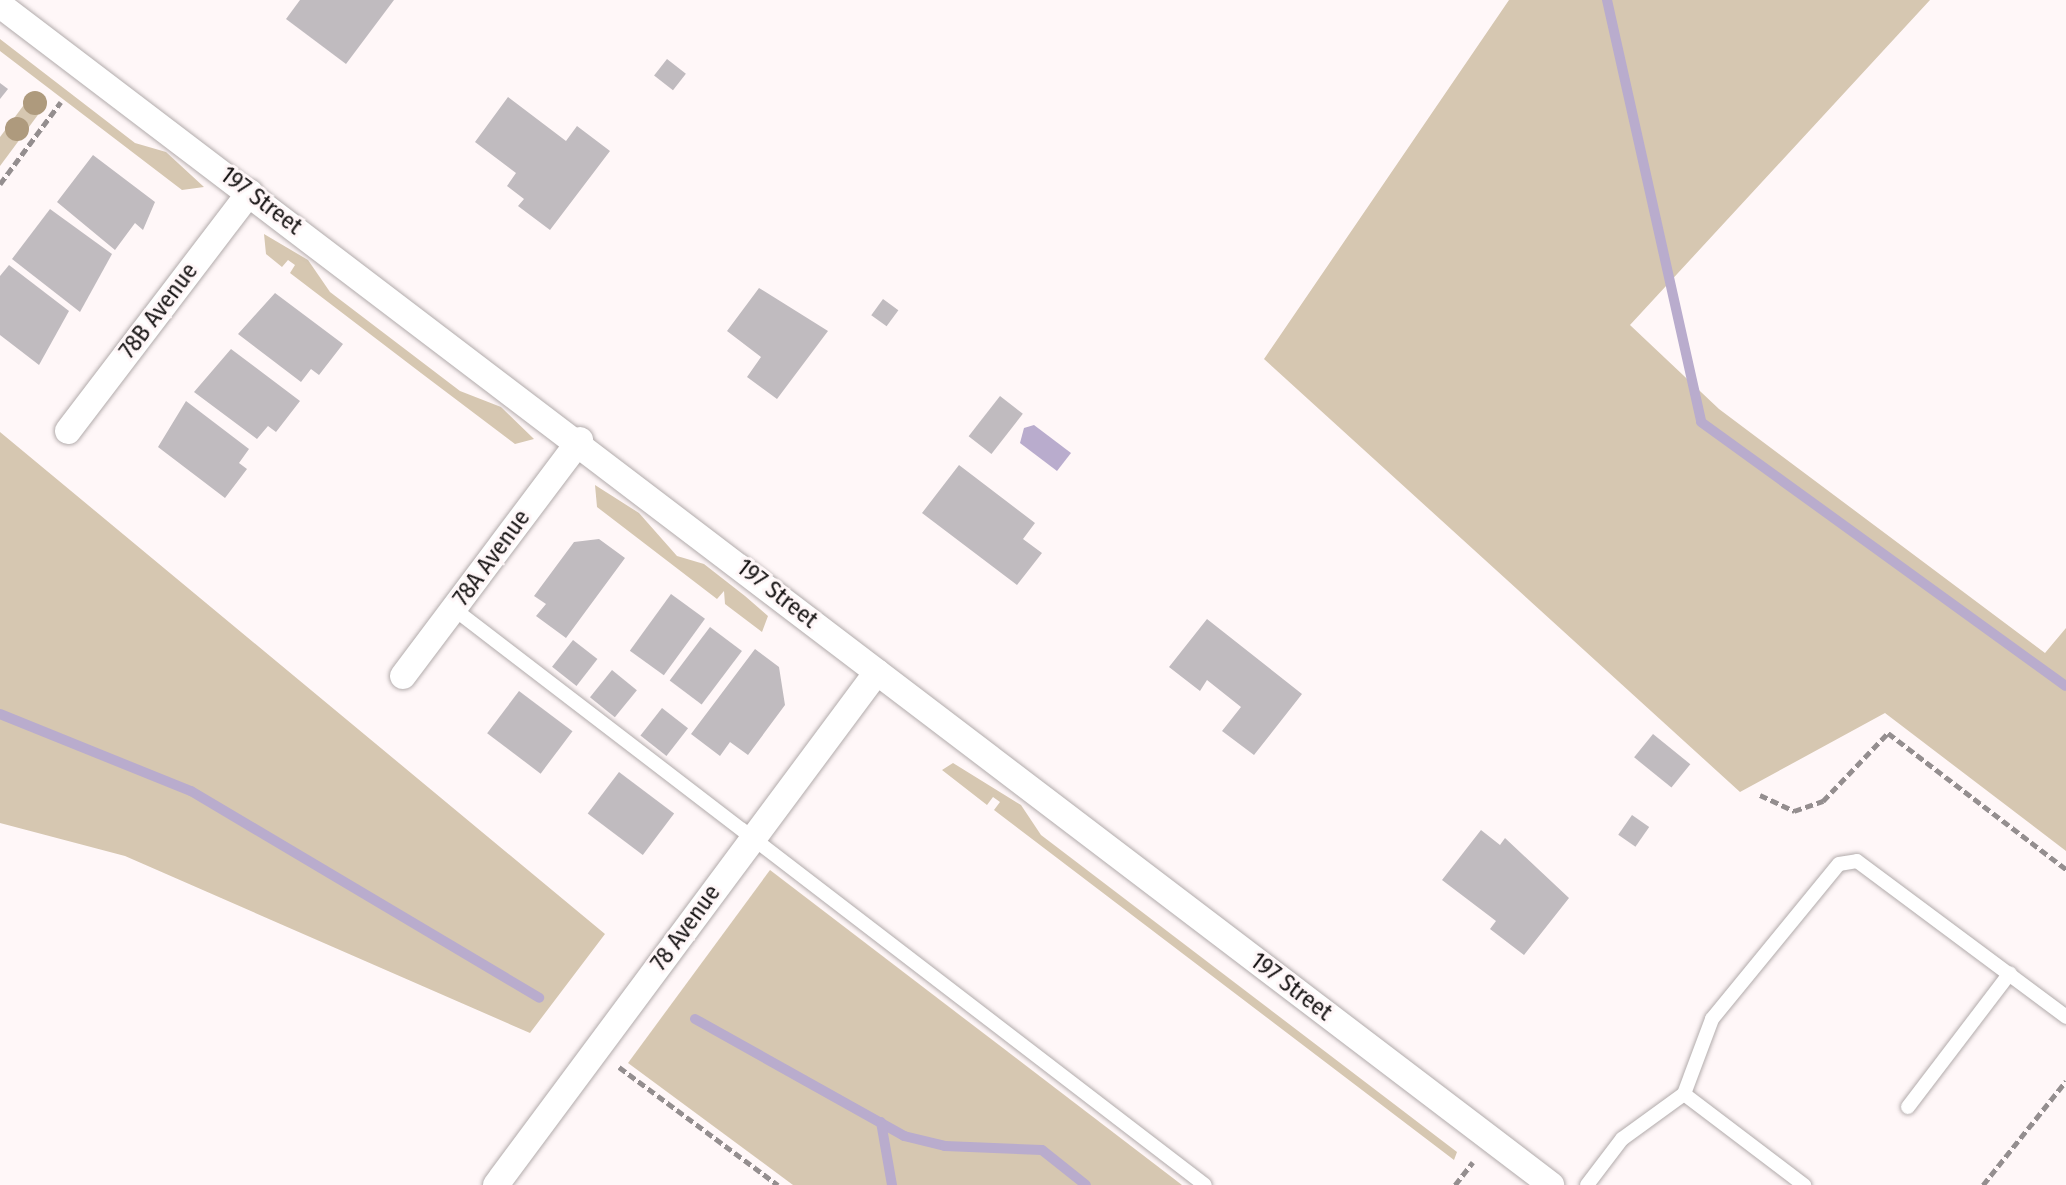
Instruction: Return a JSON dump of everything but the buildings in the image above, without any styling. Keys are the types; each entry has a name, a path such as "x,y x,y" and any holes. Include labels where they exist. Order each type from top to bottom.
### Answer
{"street":[{"name":"197 Street","path":"0,5 580,440 877,672 1551,1185"},
{"name":"78B Avenue","path":"68,431 250,192"},
{"name":"78A Avenue","path":"403,676 580,440"},
{"name":"78 Avenue","path":"496,1185 877,672"}],"lane":[{"path":"454,609 1205,1185"},
{"path":"1587,1185 1622,1139 1684,1094 1712,1019 1839,864 1857,861 2066,1017"},
{"path":"1908,1107 2010,973"},
{"path":"1684,1094 1804,1185"}],"path":[{"path":"0,184 61,102"},
{"path":"1760,795 1794,811 1823,801 1888,733 2066,869"},
{"path":"619,1067 778,1185"},
{"path":"1983,1185 2066,1081"}],"shaded area":[{"path":"1509,0 1930,0 1630,325 1719,409 2045,653 2066,628 2066,851 1885,713 1740,792 1264,359"},
{"path":"0,39 135,143 166,152 204,187 182,190 0,51"},
{"path":"32,94 46,104 0,166 0,137"},
{"path":"264,234 308,260 330,292 460,391 501,407 534,439 515,444 421,373 290,273 295,265 288,260 282,267 266,254"},
{"path":"1034,425 1071,453 1057,471 1020,443 1024,428"},
{"path":"0,432 605,934 530,1033 125,856 0,823"},
{"path":"595,485 639,513 677,556 704,564 768,616 762,632 725,604 724,591 717,599 597,507"},
{"path":"953,763 1021,805 1041,835 1457,1152 1454,1160 994,810 1000,802 993,797 987,805 942,770"},
{"path":"770,870 1182,1185 793,1185 628,1063"}],"waterway":[{"path":"1607,0 1701,422 2066,686"},
{"path":"0,714 191,791 539,998"},
{"path":"695,1019 904,1136 945,1146 1042,1150 1086,1185"},
{"path":"881,1122 892,1185"}]}
